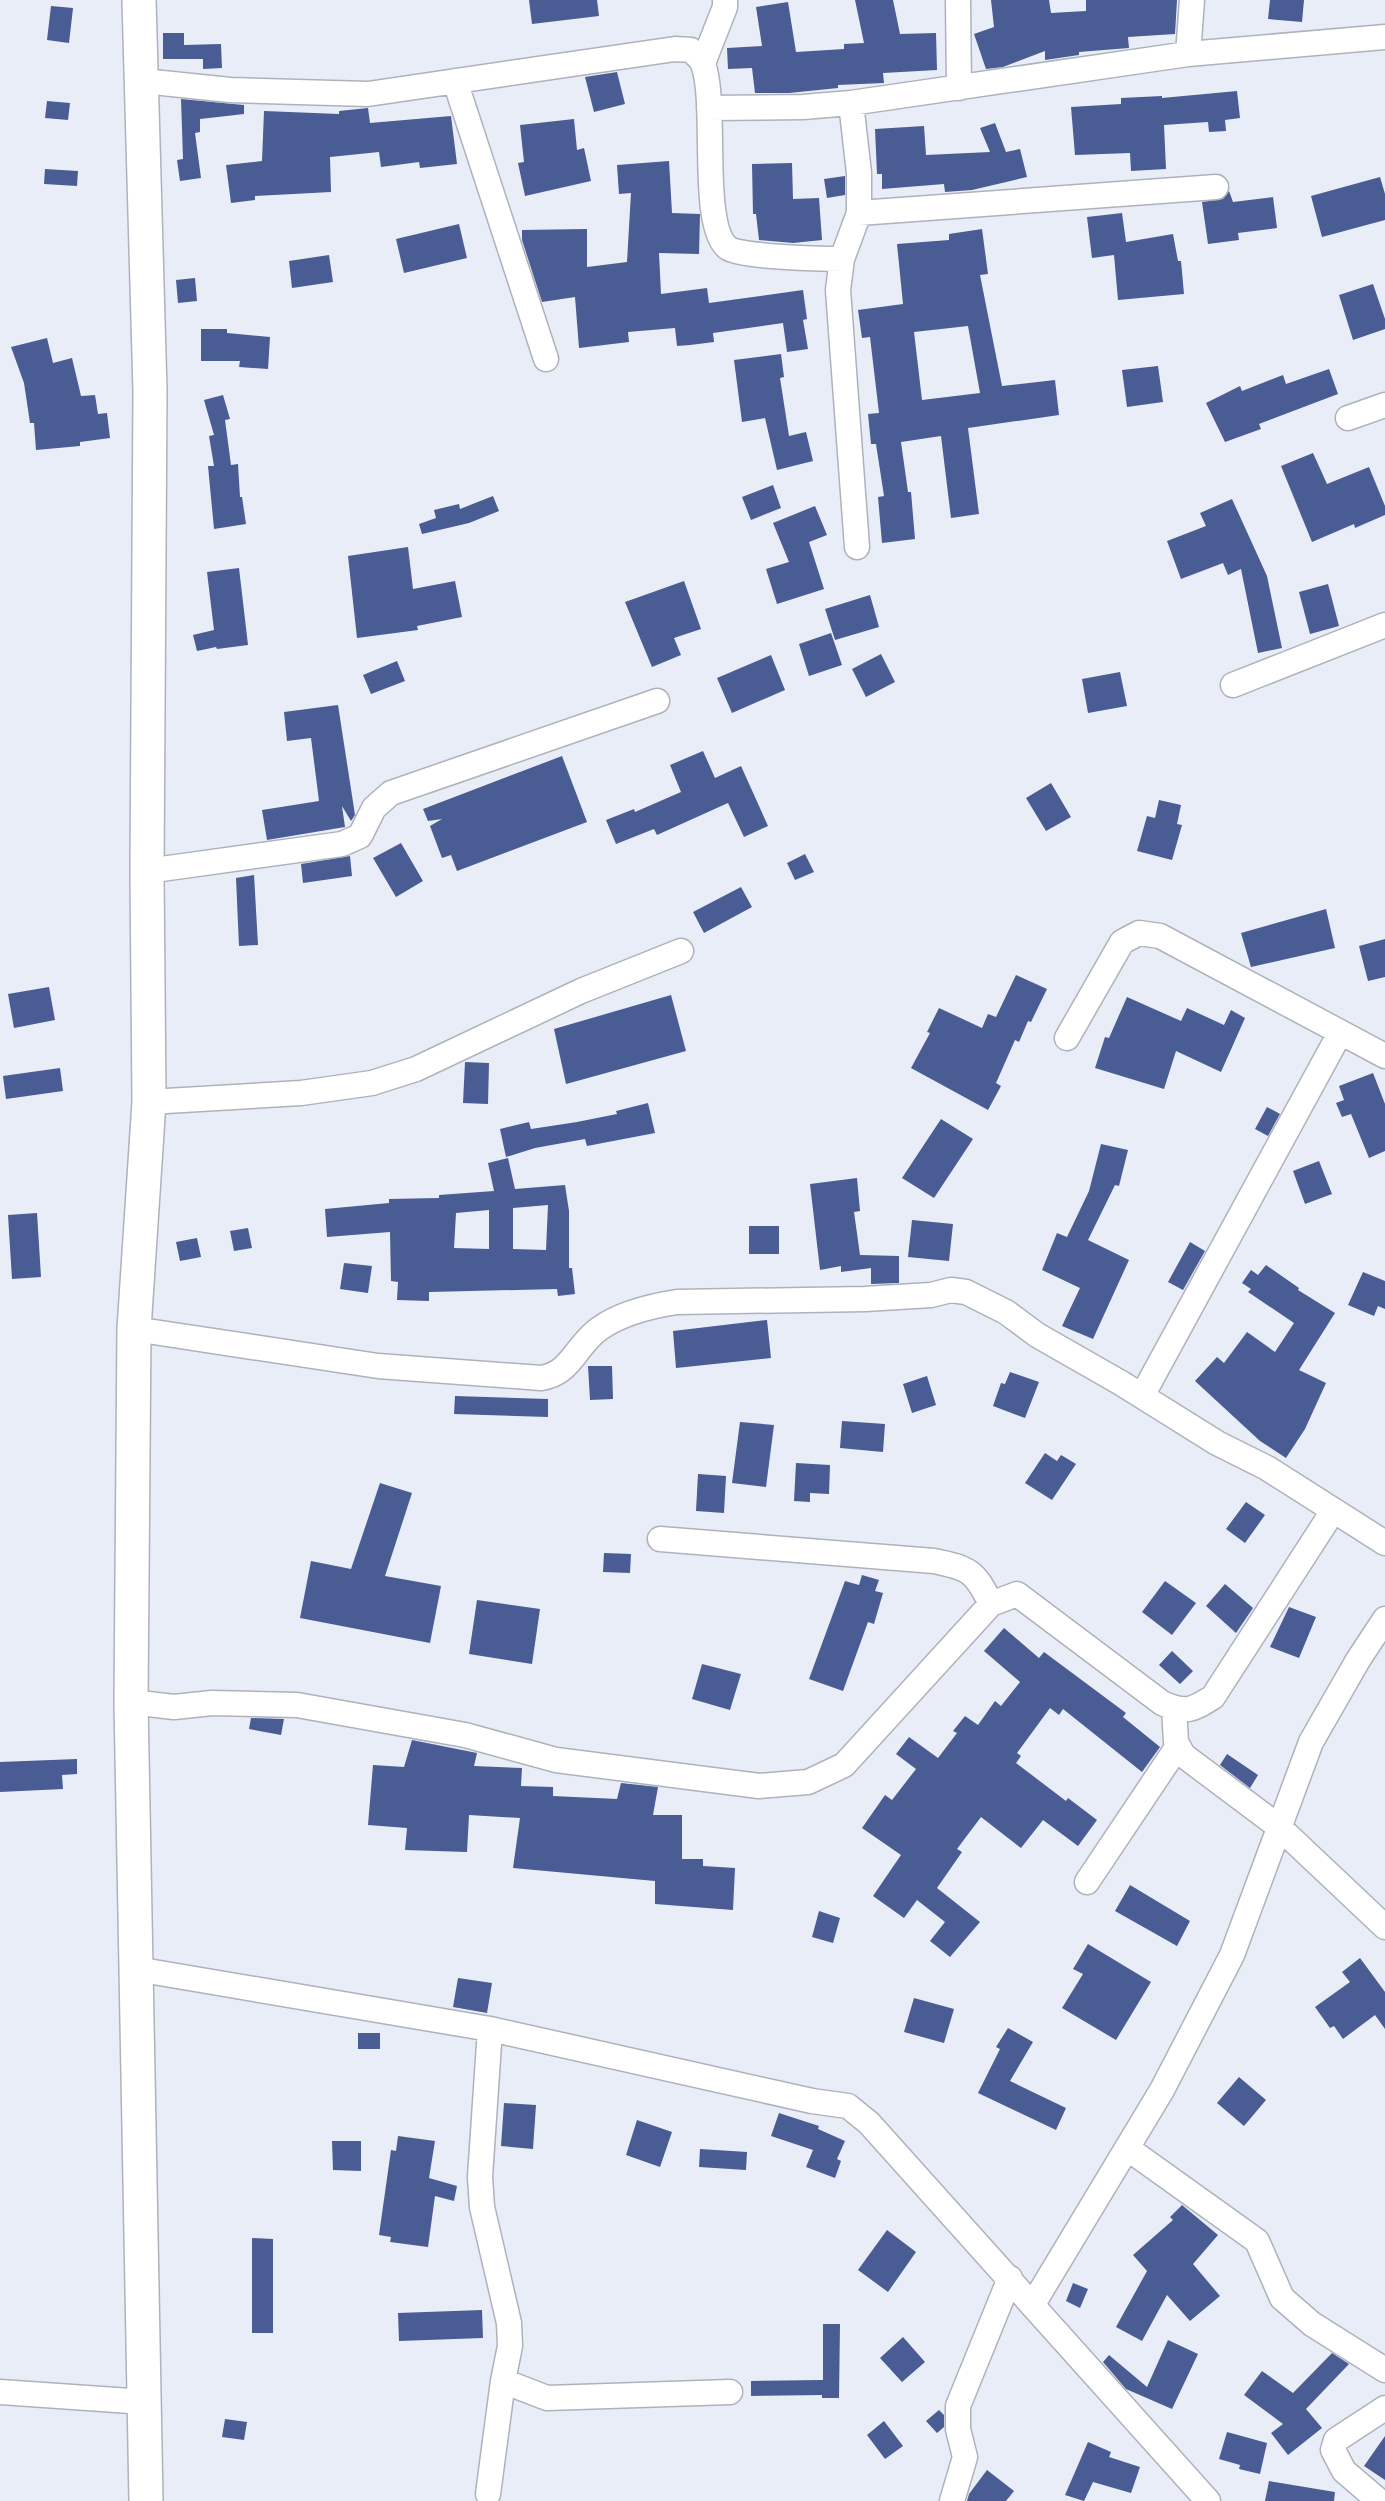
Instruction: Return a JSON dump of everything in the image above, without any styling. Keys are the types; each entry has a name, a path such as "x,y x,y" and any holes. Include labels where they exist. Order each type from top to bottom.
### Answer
{"main road":[{"path":"139,0 150,391 147,871 149,1102 134,1329 130,1702 146,2501"}],"street":[{"path":"725,0 725,7 703,63 709,108 714,215 722,241 730,250 788,258 842,259"},
{"path":"958,0 959,88"},
{"path":"1188,54 1192,0"},
{"path":"709,108 803,107 851,103 1188,54 1385,37"},
{"path":"143,81 230,90 368,94 675,49 692,50 703,63"},
{"path":"456,81 546,359"},
{"path":"851,103 859,173 859,213 842,259 838,290 857,547"},
{"path":"859,213 1216,186"},
{"path":"1348,418 1385,405"},
{"path":"1233,685 1385,625"},
{"path":"147,871 342,844 360,836 374,807 391,793 657,701"},
{"path":"1067,1038 1122,942 1138,933 1160,936 1385,1056"},
{"path":"149,1102 301,1093 372,1083 416,1069 581,991 681,951"},
{"path":"1142,1396 1340,1033"},
{"path":"134,1329 378,1366 541,1378 553,1377 563,1371 602,1327 657,1305 677,1302 865,1299 931,1295 951,1290 979,1296 1037,1335 1217,1443 1267,1468 1385,1543"},
{"path":"130,1702 174,1707 212,1703 297,1705 465,1735 556,1760 759,1786 808,1782 844,1766 991,1604 1017,1594 1162,1703 1174,1708 1191,1710 1213,1697 1333,1511"},
{"path":"660,1539 934,1561 966,1568 982,1585 991,1604"},
{"path":"1033,2304 1162,2090 1232,1955 1311,1742 1358,1660 1385,1619"},
{"path":"1174,1708 1178,1746 1183,1755 1280,1827 1385,1927"},
{"path":"1087,1882 1178,1746"},
{"path":"136,1969 490,2029 812,2101 848,2106 869,2123 1208,2501"},
{"path":"488,2494 502,2381 510,2346 509,2323 482,2207 480,2177 490,2029"},
{"path":"1127,2148 1257,2241 1282,2298 1312,2324 1385,2370"},
{"path":"952,2501 965,2457 958,2429 958,2406 1010,2278"},
{"path":"502,2381 547,2398 730,2392"},
{"path":"0,2392 145,2402"},
{"path":"1379,2501 1344,2471 1333,2450 1336,2440 1385,2408"}],"building":[{"path":"529,0 597,0 599,16 532,24"},
{"path":"855,0 893,0 900,34 936,33 937,70 883,73 884,83 838,85 838,88 789,93 755,93 752,68 728,69 727,48 762,46 756,7 788,2 796,52 844,49 844,44 864,43"},
{"path":"991,0 1049,0 1051,13 1086,11 1086,0 1177,0 1175,34 1128,37 1129,48 1079,52 1079,55 1045,60 1045,51 1003,67 986,69 974,34 994,27"},
{"path":"1270,0 1304,0 1302,22 1268,19"},
{"path":"51,6 73,8 69,43 47,40"},
{"path":"163,33 184,33 184,45 221,44 222,68 203,69 203,59 163,59"},
{"path":"617,72 625,104 594,112 585,77"},
{"path":"1237,91 1240,118 1225,120 1226,131 1209,132 1208,122 1164,125 1166,169 1131,171 1130,153 1075,155 1071,107 1121,104 1121,98 1162,96 1162,98"},
{"path":"181,99 244,105 244,114 200,119 200,132 195,133 201,178 180,181 177,160 183,159"},
{"path":"47,101 70,103 68,120 45,118"},
{"path":"368,108 370,123 451,116 457,164 420,168 419,162 381,167 379,152 330,157 331,192 255,196 255,200 231,203 226,165 262,161 264,111 339,114 339,111"},
{"path":"574,119 577,150 584,148 591,181 525,196 518,163 524,162 520,125"},
{"path":"995,123 1006,152 1020,149 1027,177 972,190 945,192 944,184 882,189 882,174 877,174 875,129 924,126 926,155 990,152 980,128"},
{"path":"669,161 672,213 700,214 699,254 659,253 661,294 707,288 709,303 803,290 807,319 803,320 808,349 787,352 783,323 713,333 714,342 690,345 677,346 675,328 628,332 629,342 579,348 575,297 542,302 522,240 522,230 587,229 587,267 627,262 631,193 619,194 617,165"},
{"path":"792,163 793,199 819,198 822,240 793,243 759,240 756,214 753,214 752,164"},
{"path":"45,169 78,171 77,186 44,184"},
{"path":"845,176 845,195 827,198 824,179"},
{"path":"1380,177 1385,194 1385,220 1322,237 1311,196"},
{"path":"1229,191 1233,202 1273,197 1277,228 1238,233 1239,240 1208,244 1202,202 1223,199"},
{"path":"1122,213 1126,242 1173,234 1178,261 1181,261 1184,294 1118,300 1114,255 1092,258 1087,217"},
{"path":"459,224 467,258 404,273 396,239"},
{"path":"982,229 988,274 980,275 1002,386 1055,380 1059,415 968,428 979,514 951,518 941,436 901,442 908,492 911,492 915,539 882,543 878,497 884,496 876,444 871,444 868,414 879,413 870,337 862,338 858,310 903,304 897,244 949,240 949,234","holes":["968,326 980,393 922,400 914,332"]},
{"path":"329,255 333,282 292,288 289,261"},
{"path":"195,278 197,301 178,303 176,280"},
{"path":"1373,284 1385,319 1385,329 1353,340 1339,295"},
{"path":"201,329 227,329 227,333 270,337 268,369 239,367 240,361 201,361"},
{"path":"47,338 53,363 72,358 81,396 95,395 98,414 107,413 110,438 80,442 80,446 36,450 34,423 30,423 24,383 11,347"},
{"path":"781,354 784,377 780,378 789,436 806,432 813,461 777,470 765,418 742,422 734,360"},
{"path":"1158,366 1163,402 1127,407 1122,370"},
{"path":"1329,369 1338,394 1259,424 1261,429 1225,442 1206,403 1240,386 1242,391 1283,375 1286,384"},
{"path":"223,395 230,419 225,420 231,465 238,464 240,497 242,497 246,524 214,529 208,466 214,466 209,436 214,435 204,400"},
{"path":"1313,453 1327,484 1369,467 1385,506 1385,515 1355,528 1354,524 1312,542 1281,466"},
{"path":"773,485 781,508 751,520 742,497"},
{"path":"493,496 499,511 469,523 422,534 419,524 436,518 434,510 459,504 460,509"},
{"path":"1232,499 1267,576 1282,648 1258,653 1241,569 1228,575 1223,563 1181,579 1167,541 1206,526 1200,513"},
{"path":"815,506 827,535 809,542 824,589 777,604 766,569 789,562 773,523"},
{"path":"408,547 413,589 455,581 462,617 417,626 418,630 357,638 348,556"},
{"path":"239,568 248,645 197,651 193,635 214,630 207,572"},
{"path":"684,581 701,629 674,638 681,655 652,667 625,602"},
{"path":"1328,584 1339,626 1310,634 1299,592"},
{"path":"870,595 879,627 835,640 825,609"},
{"path":"831,633 842,665 809,676 799,644"},
{"path":"881,654 895,682 866,697 852,669"},
{"path":"771,655 785,690 732,713 717,678"},
{"path":"397,661 405,681 371,694 363,675"},
{"path":"1120,672 1127,706 1088,713 1082,679"},
{"path":"338,705 355,815 351,821 342,806 345,827 267,840 262,810 319,801 311,738 287,741 284,712"},
{"path":"703,751 715,778 741,766 768,826 744,837 728,803 657,835 654,829 616,844 606,820 634,809 635,812 681,792 670,765"},
{"path":"562,756 587,822 457,871 451,855 442,858 430,826 442,819 428,821 423,809"},
{"path":"1051,783 1071,817 1046,831 1026,798"},
{"path":"1159,800 1181,805 1177,824 1182,825 1172,860 1137,851 1147,816 1155,818"},
{"path":"401,843 423,881 396,897 373,858"},
{"path":"805,854 814,872 795,880 787,863"},
{"path":"350,856 352,876 303,883 301,864"},
{"path":"254,875 258,945 239,946 236,878"},
{"path":"741,887 752,907 704,933 693,912"},
{"path":"1326,909 1335,948 1251,967 1241,933"},
{"path":"1385,939 1385,977 1368,981 1359,946"},
{"path":"1016,975 1047,989 1031,1022 1028,1021 1019,1042 1015,1040 996,1083 1001,1086 988,1110 911,1068 930,1033 927,1032 939,1008 982,1028 988,1014 996,1017"},
{"path":"49,987 55,1020 14,1028 8,994"},
{"path":"671,995 686,1051 566,1084 554,1029"},
{"path":"1127,997 1181,1021 1187,1008 1224,1025 1231,1010 1245,1018 1221,1072 1176,1051 1164,1089 1095,1068 1105,1037 1109,1038"},
{"path":"465,1062 489,1063 488,1104 463,1103"},
{"path":"60,1068 63,1091 6,1099 3,1076"},
{"path":"1373,1073 1385,1104 1385,1151 1369,1158 1351,1114 1342,1117 1336,1103 1344,1100 1339,1086"},
{"path":"648,1103 655,1133 587,1146 585,1139 535,1148 506,1157 500,1129 529,1122 531,1129 577,1122 617,1114 616,1111"},
{"path":"1267,1107 1280,1114 1268,1136 1255,1129"},
{"path":"941,1119 973,1139 934,1198 902,1178"},
{"path":"1101,1144 1128,1150 1119,1186 1115,1185 1088,1240 1129,1260 1093,1339 1062,1326 1080,1288 1042,1270 1057,1233 1067,1237 1089,1191"},
{"path":"508,1158 515,1189 565,1185 569,1211 569,1268 572,1268 575,1294 558,1296 557,1289 429,1292 429,1301 397,1300 398,1282 391,1281 390,1232 327,1237 325,1209 389,1203 389,1199 439,1198 439,1195 494,1191 488,1163","holes":["548,1205 546,1250 513,1249 513,1208","489,1210 489,1249 454,1248 456,1213"]},
{"path":"1319,1161 1332,1194 1305,1204 1293,1171"},
{"path":"857,1178 860,1211 854,1212 860,1255 899,1256 899,1283 871,1284 871,1268 841,1272 841,1266 820,1270 810,1184"},
{"path":"37,1213 41,1277 12,1279 8,1215"},
{"path":"912,1220 953,1224 949,1261 908,1257"},
{"path":"749,1226 779,1226 779,1254 749,1254"},
{"path":"248,1228 252,1248 234,1251 230,1231"},
{"path":"197,1238 201,1257 180,1261 176,1242"},
{"path":"1190,1242 1205,1251 1183,1290 1168,1282"},
{"path":"344,1263 372,1266 368,1293 340,1289"},
{"path":"1266,1265 1299,1288 1298,1290 1335,1313 1299,1370 1326,1383 1305,1429 1286,1458 1260,1441 1195,1381 1217,1357 1224,1363 1247,1332 1275,1352 1294,1323 1248,1292 1251,1289 1242,1283 1251,1270 1258,1275"},
{"path":"1363,1272 1385,1281 1385,1309 1378,1306 1374,1316 1348,1305"},
{"path":"767,1320 771,1358 676,1368 673,1331"},
{"path":"588,1366 612,1366 613,1399 590,1400"},
{"path":"1010,1372 1039,1382 1025,1418 993,1406 1001,1383 1005,1384"},
{"path":"927,1376 936,1405 912,1413 903,1384"},
{"path":"455,1396 548,1399 548,1417 454,1414"},
{"path":"842,1421 885,1424 883,1452 840,1448"},
{"path":"740,1422 774,1425 766,1487 732,1483"},
{"path":"1045,1453 1057,1461 1061,1455 1076,1464 1052,1500 1025,1483"},
{"path":"796,1463 830,1465 829,1494 810,1493 810,1502 794,1501"},
{"path":"698,1474 726,1476 724,1513 696,1511"},
{"path":"380,1483 412,1493 385,1576 441,1586 430,1643 300,1618 311,1561 351,1569"},
{"path":"1246,1502 1265,1515 1245,1543 1226,1529"},
{"path":"604,1553 631,1554 630,1573 603,1572"},
{"path":"862,1575 879,1580 875,1591 883,1593 874,1624 868,1622 843,1691 809,1679 845,1581 859,1585"},
{"path":"1165,1581 1196,1603 1172,1635 1142,1612"},
{"path":"1225,1584 1253,1608 1236,1633 1206,1606"},
{"path":"477,1600 540,1609 532,1664 469,1654"},
{"path":"1289,1607 1316,1617 1299,1658 1270,1647"},
{"path":"1004,1628 1039,1658 1044,1652 1126,1713 1123,1717 1160,1747 1142,1772 1063,1709 1059,1715 1050,1708 1017,1753 1021,1756 1016,1763 1066,1801 1068,1798 1097,1820 1078,1846 1043,1820 1021,1848 981,1817 957,1849 962,1852 937,1888 980,1922 950,1957 930,1941 945,1922 917,1900 904,1918 873,1896 901,1855 862,1828 885,1795 892,1800 916,1769 896,1754 909,1737 938,1758 957,1733 953,1731 965,1716 978,1725 995,1701 1001,1706 1020,1682 984,1651"},
{"path":"1172,1651 1193,1671 1180,1684 1159,1665"},
{"path":"702,1664 741,1674 730,1710 692,1699"},
{"path":"251,1718 284,1719 281,1735 249,1729"},
{"path":"412,1740 477,1753 474,1766 522,1768 521,1786 553,1787 553,1796 617,1799 621,1783 658,1787 653,1815 682,1815 682,1859 703,1859 703,1866 735,1868 733,1910 655,1904 655,1881 513,1868 520,1818 469,1815 467,1852 405,1850 407,1828 368,1825 373,1765 404,1767"},
{"path":"1227,1754 1258,1775 1250,1788 1220,1765"},
{"path":"77,1759 77,1774 62,1775 63,1789 0,1792 0,1762"},
{"path":"1130,1885 1190,1921 1177,1946 1115,1911"},
{"path":"819,1911 840,1918 833,1943 812,1937"},
{"path":"1088,1944 1151,1982 1116,2040 1062,2008 1083,1974 1073,1969"},
{"path":"1360,1958 1385,1992 1385,2029 1375,2015 1343,2039 1334,2026 1330,2028 1315,2007 1350,1982 1342,1972"},
{"path":"458,1978 492,1983 487,2013 453,2007"},
{"path":"914,1998 954,2009 944,2043 904,2032"},
{"path":"1008,2028 1033,2042 1010,2081 1066,2108 1056,2130 978,2093 1000,2049 996,2047"},
{"path":"358,2033 380,2033 380,2049 358,2049"},
{"path":"1239,2077 1266,2100 1244,2126 1217,2103"},
{"path":"504,2103 536,2105 533,2149 501,2146"},
{"path":"779,2113 819,2126 818,2129 845,2141 837,2159 841,2161 835,2178 806,2167 813,2150 771,2136"},
{"path":"637,2120 672,2132 660,2167 626,2155"},
{"path":"398,2136 435,2141 429,2178 457,2186 454,2201 435,2196 428,2247 390,2242 391,2237 379,2235 391,2150 396,2151"},
{"path":"332,2141 361,2141 361,2171 333,2170"},
{"path":"700,2149 747,2152 746,2170 699,2167"},
{"path":"1182,2205 1218,2235 1193,2264 1220,2296 1190,2321 1167,2295 1142,2341 1116,2327 1147,2271 1133,2255 1173,2220 1170,2217"},
{"path":"887,2230 916,2252 888,2292 858,2270"},
{"path":"252,2238 273,2239 273,2333 252,2333"},
{"path":"1073,2283 1088,2289 1080,2308 1066,2301"},
{"path":"482,2310 483,2338 399,2341 398,2313"},
{"path":"823,2324 840,2324 839,2398 822,2398 822,2395 751,2396 751,2381 823,2380"},
{"path":"903,2337 925,2362 902,2382 880,2358"},
{"path":"1168,2340 1198,2354 1172,2409 1126,2389 1103,2362 1109,2355 1147,2387"},
{"path":"1332,2353 1349,2364 1306,2409 1322,2428 1288,2455 1271,2433 1283,2424 1244,2395 1262,2371 1293,2393"},
{"path":"939,2410 944,2415 944,2427 937,2433 926,2421"},
{"path":"225,2419 247,2422 244,2440 222,2437"},
{"path":"884,2421 903,2446 885,2459 867,2435"},
{"path":"1227,2432 1267,2443 1260,2474 1239,2469 1240,2465 1219,2459"},
{"path":"1385,2436 1385,2480 1364,2466"},
{"path":"1088,2442 1111,2452 1109,2457 1140,2467 1131,2493 1093,2482 1084,2501 1065,2495"},
{"path":"987,2470 1014,2491 1006,2501 967,2501 969,2494"},
{"path":"1269,2481 1335,2492 1334,2501 1265,2501"}]}
